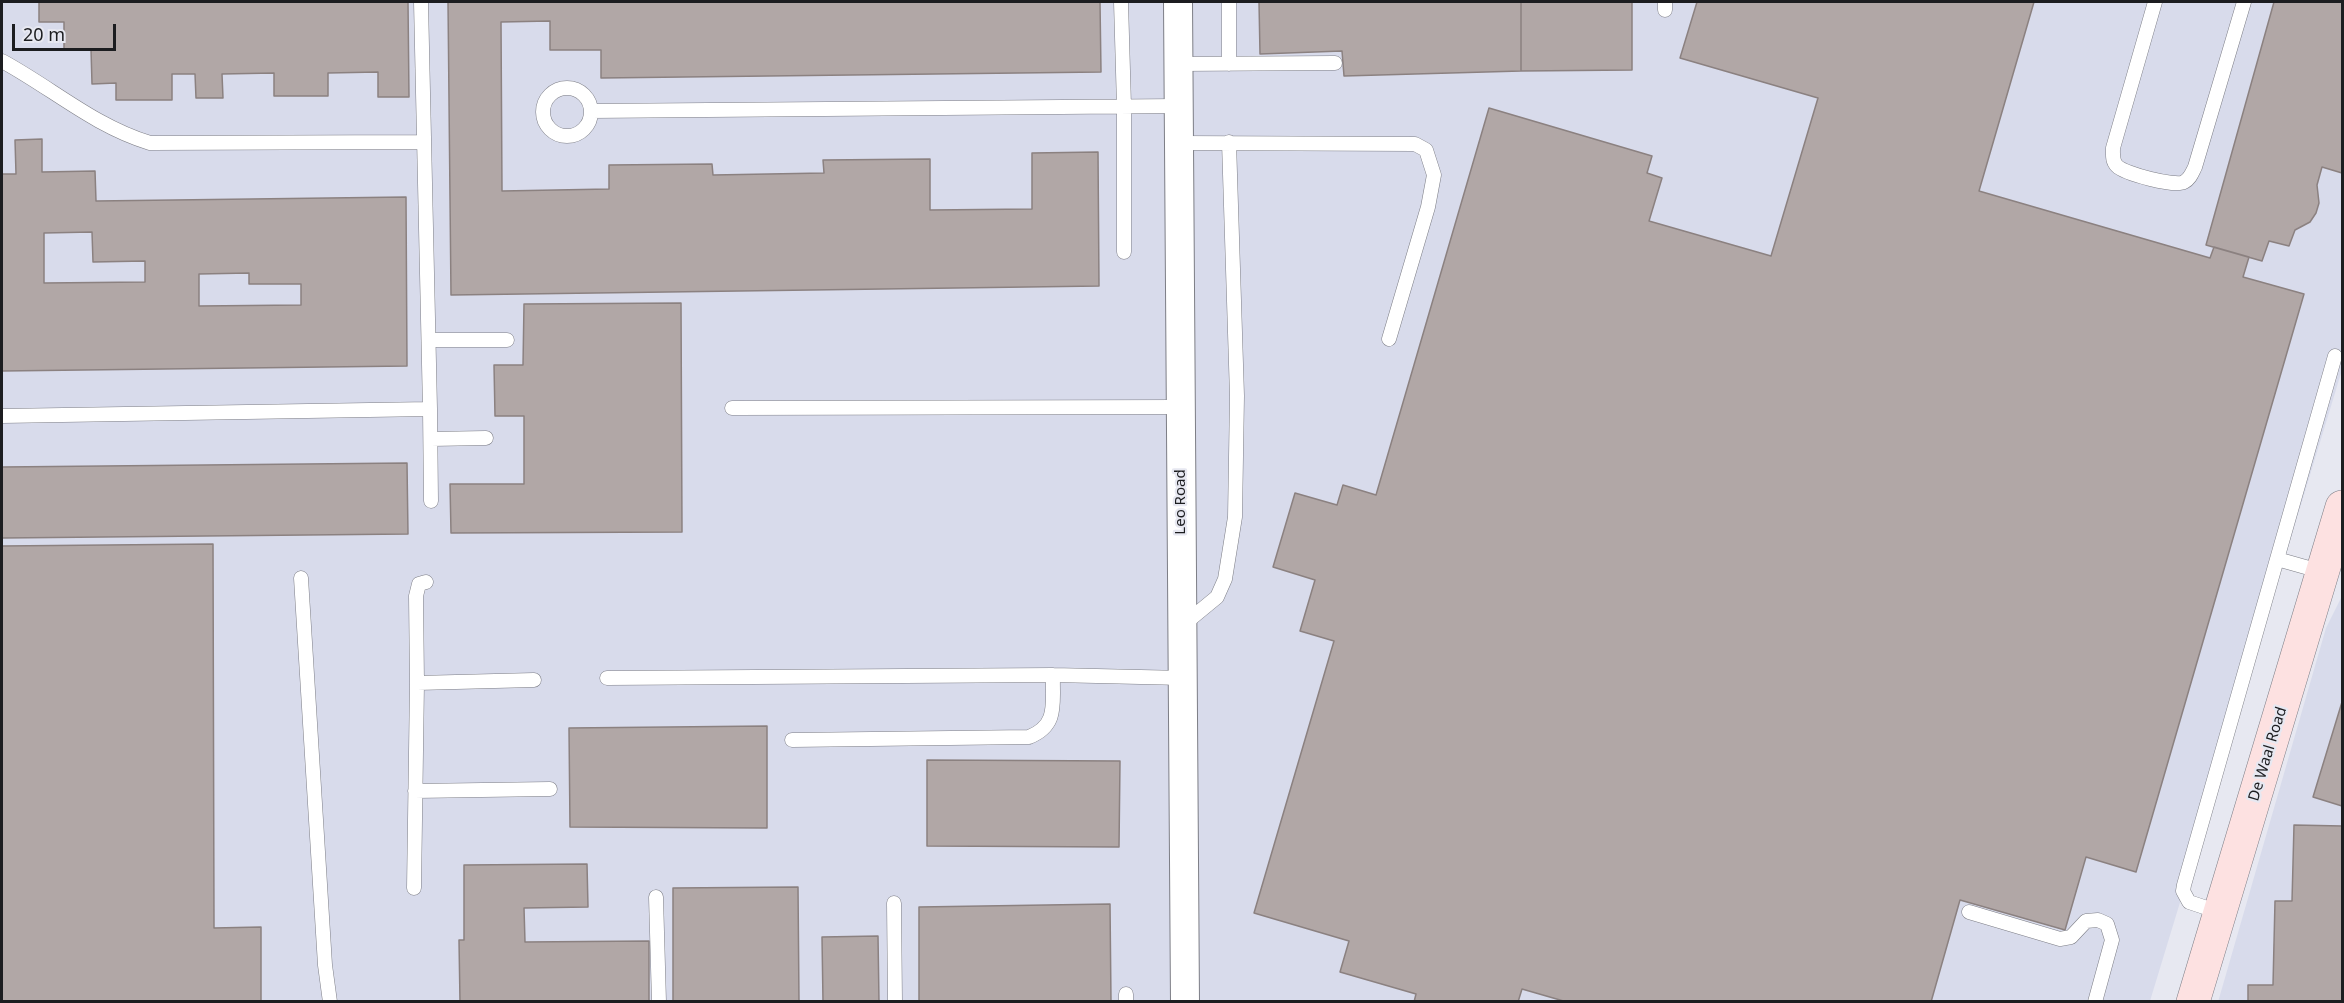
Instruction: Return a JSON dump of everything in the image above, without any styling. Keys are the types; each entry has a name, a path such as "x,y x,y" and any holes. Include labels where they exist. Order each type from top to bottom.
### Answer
{"main road":[{"name":"De Waal Road","path":"2193,1002 2219,912 2333,575 2343,507"}],"street":[{"name":"Leo Road","path":"1178,2 1185,1002"}],"lane":[{"path":"421,2 431,501"},
{"path":"1121,2 1124,252"},
{"path":"1228,2 1229,64"},
{"path":"2155,2 2113,148 2113,160 2118,167 2126,171 2173,184 2183,183 2190,177 2195,167 2244,2"},
{"path":"2,61 97,122 121,135 150,143 423,142"},
{"path":"1178,64 1335,63"},
{"path":"591,111 1178,106"},
{"path":"1182,626 1217,597 1229,560 1235,517 1237,396 1229,142"},
{"path":"1178,143 1415,144 1426,150 1434,175 1428,207 1389,339"},
{"path":"429,340 507,340"},
{"path":"2219,912 2189,902 2183,891 2335,356"},
{"path":"732,408 1180,407"},
{"path":"2,416 430,408"},
{"path":"431,439 486,438"},
{"path":"2277,559 2333,575"},
{"path":"302,578 325,966 330,1002"},
{"path":"414,888 416,596 419,584 426,582"},
{"path":"607,678 1053,675 1184,678"},
{"path":"792,740 1029,737 1042,732 1051,720 1053,675"},
{"path":"417,682 534,680"},
{"path":"415,791 550,789"},
{"path":"656,897 659,1002"},
{"path":"894,903 895,1002"},
{"path":"1969,912 2060,939 2071,937 2081,925 2092,919 2107,924 2112,940 2095,1002"}],"shaded area":[{"path":"2,2 2342,2 2342,370 2150,1001 2,1002"},
{"path":"2342,596 2342,1001 2218,1002 2326,628"}],"building":[{"path":"39,2 408,2 409,97 378,97 378,72 328,73 328,96 274,96 274,73 222,74 223,98 196,98 195,74 172,74 172,100 116,100 116,83 92,84 91,49 64,49 64,22 39,22"},
{"path":"448,2 1100,2 1101,72 601,78 601,50 550,50 550,21 501,22 502,191 609,189 609,165 712,164 713,175 824,173 823,160 930,159 930,210 1032,209 1032,153 1098,152 1099,286 451,295"},
{"path":"1259,2 1521,2 1521,71 1344,76 1342,51 1260,54"},
{"path":"1521,2 1632,2 1632,70 1521,71"},
{"path":"1697,2 2034,2 1979,191 2210,258 2214,247 2249,257 2243,277 2304,294 2136,872 2086,857 2065,930 1960,900 1931,1002 1567,1002 1522,989 1518,1002 1414,1002 1416,994 1340,972 1349,941 1254,913 1334,641 1300,631 1315,580 1273,567 1295,493 1337,505 1343,485 1376,495 1489,108 1652,156 1647,173 1662,178 1649,221 1771,256 1818,98 1680,58"},
{"path":"2274,2 2342,2 2342,173 2322,167 2317,185 2319,203 2316,213 2310,222 2295,230 2289,246 2269,241 2262,261 2206,245"},
{"path":"42,139 42,172 95,171 96,201 406,197 407,366 2,371 2,174 16,174 15,140","holes":["92,232 93,262 145,261 145,282 44,283 44,233","249,273 249,284 301,284 301,305 199,306 199,274"]},
{"path":"681,303 682,532 451,533 450,484 524,484 524,416 495,416 494,365 523,365 524,304"},
{"path":"407,463 408,534 2,538 2,467"},
{"path":"213,544 214,928 261,927 261,1002 2,1002 2,546"},
{"path":"2342,702 2342,806 2313,797"},
{"path":"767,726 767,828 570,827 569,728"},
{"path":"927,760 1120,761 1119,847 927,846"},
{"path":"2294,825 2342,826 2342,1002 2248,1002 2248,985 2273,985 2275,901 2292,901"},
{"path":"587,864 588,907 524,908 525,942 649,941 649,1002 460,1002 459,940 464,940 464,865"},
{"path":"798,887 799,1002 673,1002 673,888"},
{"path":"1110,904 1111,1002 919,1002 919,907"},
{"path":"878,936 879,1002 823,1002 822,937"}]}
